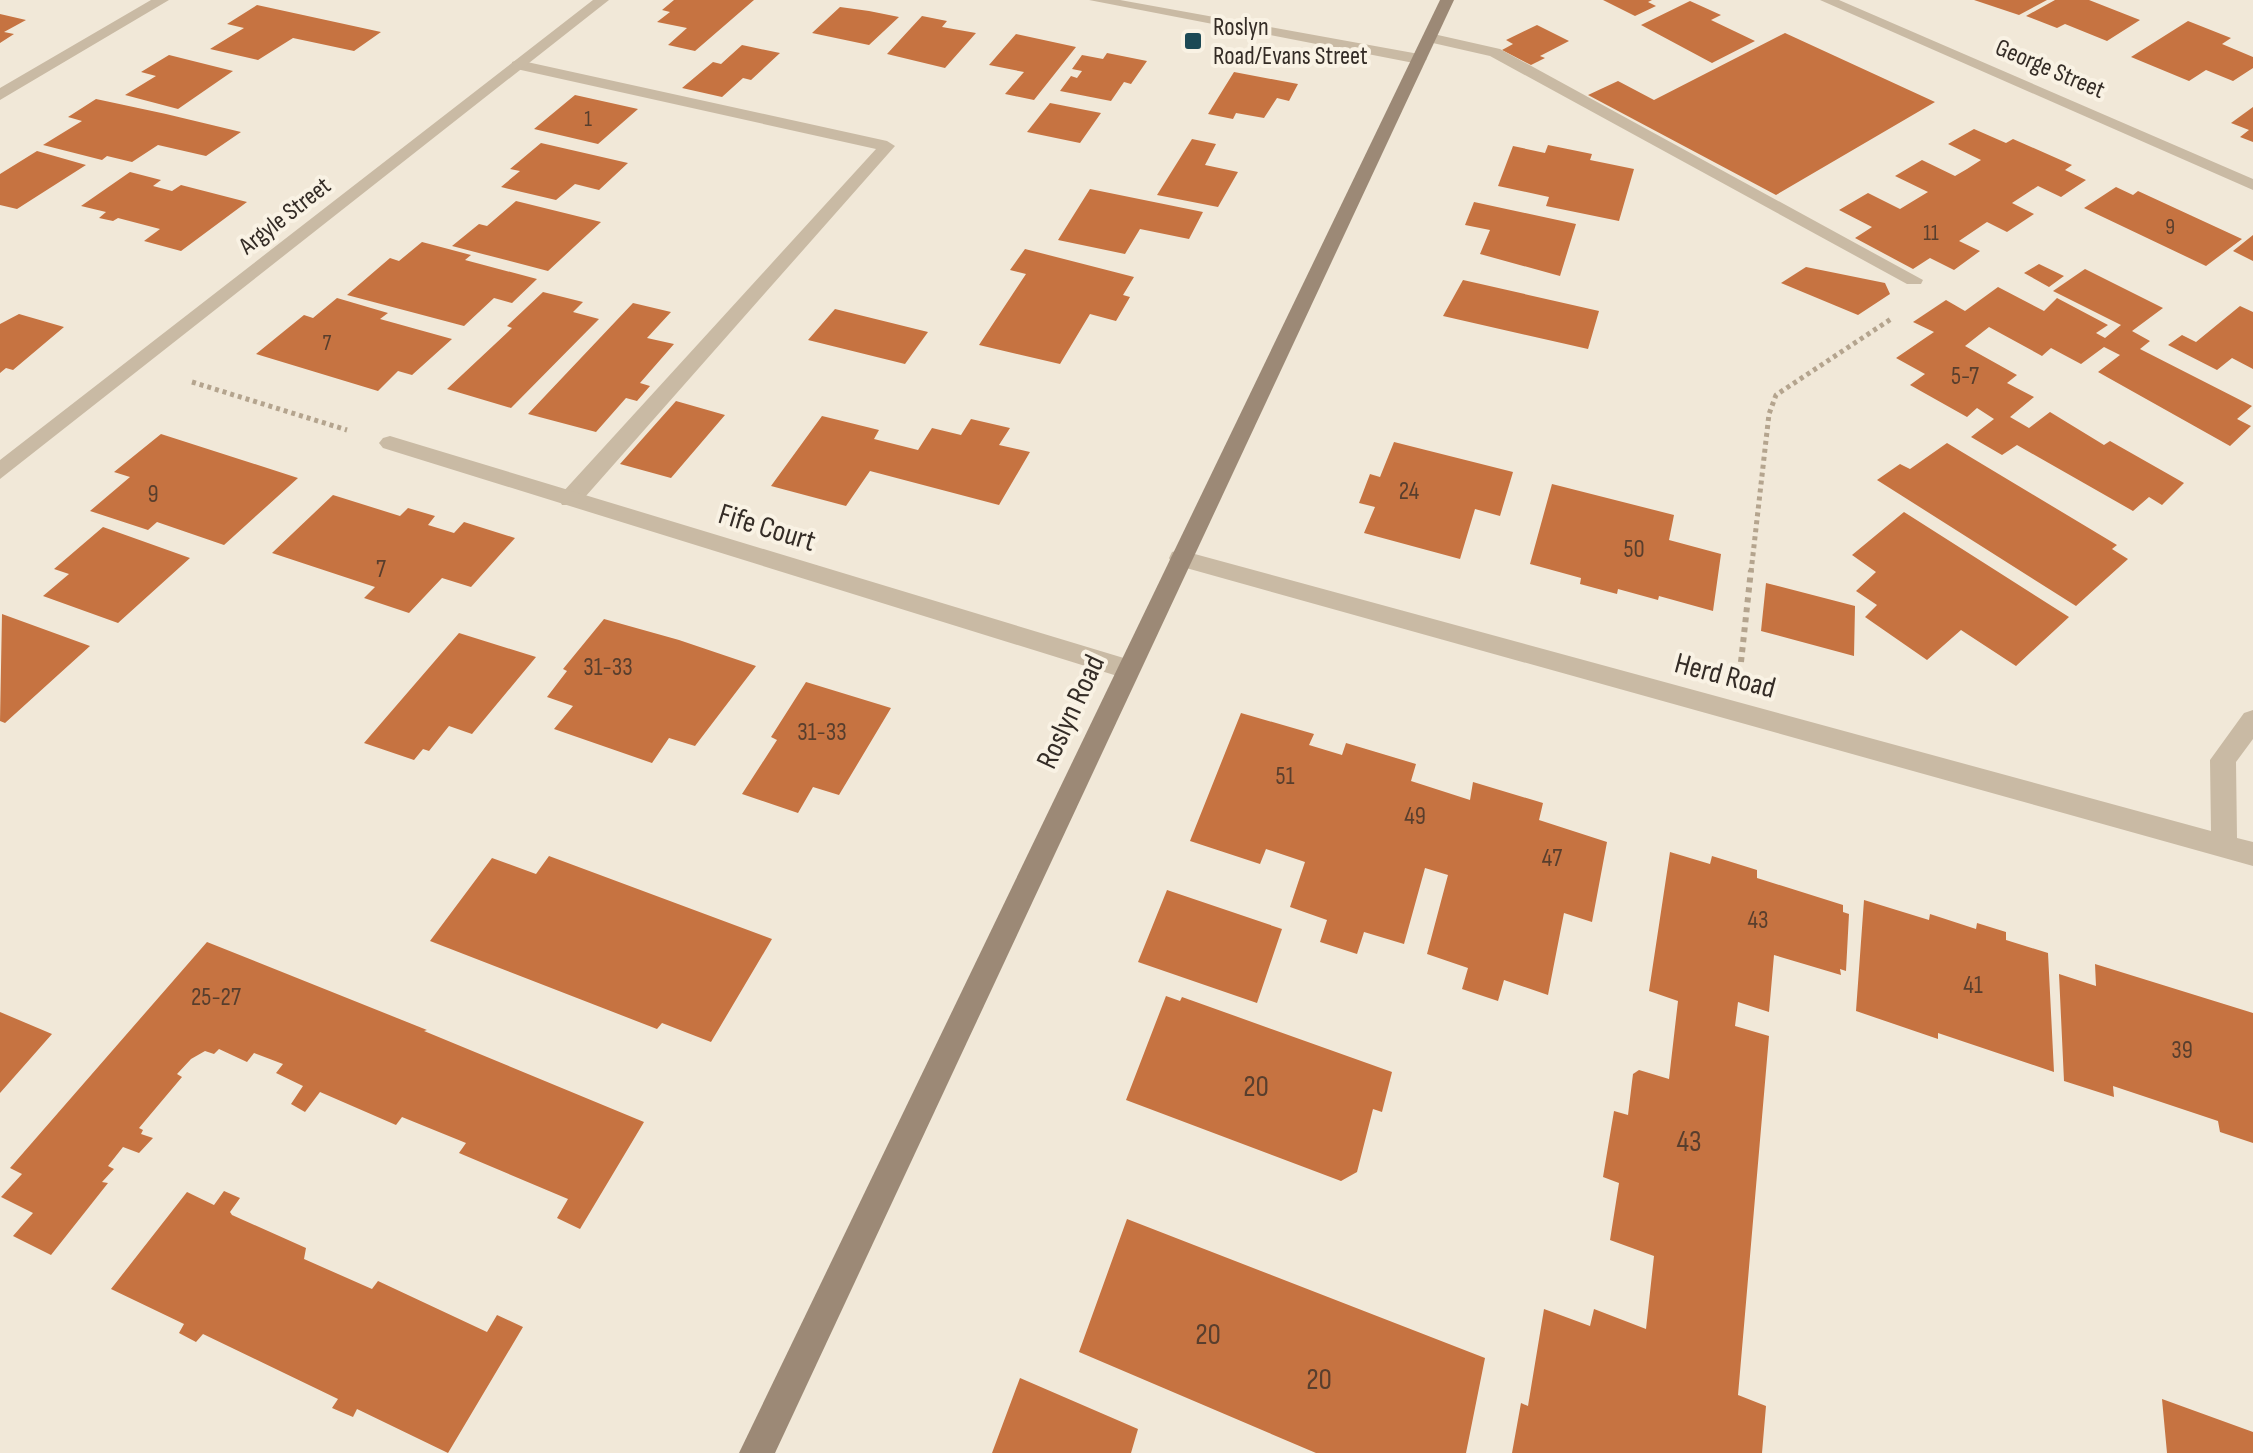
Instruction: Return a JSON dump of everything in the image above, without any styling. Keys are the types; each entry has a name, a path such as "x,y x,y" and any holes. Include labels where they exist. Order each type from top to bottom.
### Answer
{"street":[{"path":"0,96 162,0"},
{"name":"Argyle Street","path":"0,471 602,0"},
{"path":"1096,0 1424,48 1495,52 1914,280"},
{"name":"Roslyn Road","path":"758,1453 1447,0"},
{"name":"George Street","path":"1827,0 2253,185"},
{"path":"518,65 887,146 570,498"},
{"name":"Fife Court","path":"390,443 1127,669"},
{"name":"Herd Road","path":"1180,558 2253,854"},
{"path":"2224,846 2222,760 2253,720"}],"path":[{"path":"1736,712 1769,414 1776,395 1909,308 1918,294 1914,280"},
{"path":"186,380 390,443"}],"building":[{"path":"674,0 754,0 695,51 668,45 687,28 657,22 670,12 662,10"},
{"path":"1603,0 1652,0 1648,2 1656,6 1635,16"},
{"path":"1974,0 2047,0 2019,15"},
{"path":"2055,0 2089,0 2140,20 2107,41 2065,24 2057,28 2026,16"},
{"path":"1690,1 1721,15 1711,20 1755,41 1712,63 1641,25"},
{"path":"257,5 381,32 354,51 293,38 258,60 210,49 244,28 227,24"},
{"path":"840,7 899,17 869,45 812,33"},
{"path":"0,14 26,20 4,32 14,34 0,43"},
{"path":"922,16 947,21 942,27 976,33 945,68 887,54"},
{"path":"2188,21 2231,38 2222,44 2253,57 2253,68 2233,81 2206,70 2189,81 2131,57"},
{"path":"1537,25 1569,41 1531,65 1502,50 1513,44 1506,40"},
{"path":"1785,33 1935,102 1776,195 1588,95 1618,81 1654,100"},
{"path":"1016,34 1076,47 1034,100 1005,94 1024,72 989,65"},
{"path":"742,45 780,53 751,80 743,78 722,97 682,88 713,62 721,64"},
{"path":"1107,53 1147,61 1131,84 1124,82 1111,101 1060,91 1071,76 1077,78 1082,71 1072,69 1082,55 1103,59"},
{"path":"169,55 233,71 178,109 125,95 156,76 141,72"},
{"path":"1234,72 1298,84 1289,101 1277,98 1264,118 1236,113 1233,119 1208,114"},
{"path":"575,95 638,109 598,144 534,129"},
{"path":"96,99 241,132 206,156 158,145 132,162 107,156 102,160 43,145 82,121 68,117"},
{"path":"1050,103 1101,113 1080,143 1027,132"},
{"path":"2253,107 2253,142 2240,137 2249,130 2231,123"},
{"path":"1974,129 2006,143 2013,139 2072,165 2065,170 2086,180 2061,197 2038,186 2012,203 2034,214 2007,232 1987,222 1959,241 1980,251 1954,270 1930,258 1913,269 1855,238 1872,227 1839,210 1868,193 1900,209 1928,192 1895,176 1922,160 1955,176 1967,169 1981,160 1948,144"},
{"path":"1192,139 1216,144 1205,165 1238,172 1218,207 1157,195"},
{"path":"541,143 628,163 599,190 575,184 556,200 501,187 520,171 510,169"},
{"path":"1548,145 1592,154 1590,160 1634,169 1619,221 1546,206 1549,197 1498,186 1513,146 1545,153"},
{"path":"37,151 86,165 17,209 0,205 0,174"},
{"path":"130,172 161,180 153,186 172,191 181,185 247,202 181,251 144,241 160,229 118,218 99,218 106,212 81,206"},
{"path":"2116,187 2133,195 2138,191 2242,239 2206,266 2084,208"},
{"path":"1090,189 1203,212 1189,239 1140,229 1125,254 1058,240"},
{"path":"516,201 601,222 548,271 452,246 479,224 487,226"},
{"path":"1474,202 1576,224 1560,276 1480,254 1490,230 1465,225"},
{"path":"2253,235 2253,261 2233,251"},
{"path":"422,242 471,255 465,260 537,279 512,303 494,298 464,326 347,295 390,258 399,261"},
{"path":"1025,249 1134,277 1123,295 1130,297 1116,321 1090,314 1060,364 979,345 1026,274 1010,270"},
{"path":"2039,264 2064,276 2049,287 2024,273"},
{"path":"1806,267 1885,283 1890,294 1858,315 1781,283"},
{"path":"2085,269 2163,308 2132,331 2150,341 2140,349 2252,406 2237,419 2251,426 2230,446 2098,372 2120,355 2104,347 2081,364 2051,348 2042,356 1989,327 1965,346 2017,375 2007,383 2034,397 2010,417 2029,428 2050,412 2104,445 2110,441 2184,483 2162,505 2149,497 2133,511 2017,445 2002,455 1971,437 1994,419 1977,408 1967,417 1910,385 1925,374 1896,358 1934,332 1913,322 1946,300 1965,311 1998,287 2044,311 2057,298 2108,325 2096,333 2105,338 2121,325 2053,291"},
{"path":"1463,280 1599,311 1588,349 1443,316"},
{"path":"543,292 583,302 573,312 599,319 511,408 447,389 512,328 507,326"},
{"path":"337,298 388,313 380,319 452,339 412,375 398,371 378,391 256,354 304,315 313,318"},
{"path":"633,303 671,312 647,338 674,344 640,383 650,386 637,401 626,398 596,432 528,414"},
{"path":"2240,306 2253,312 2253,369 2232,358 2217,370 2168,345 2182,335 2196,342"},
{"path":"835,309 928,332 905,364 808,340"},
{"path":"19,314 64,327 13,370 6,368 0,373 0,324"},
{"path":"676,401 725,415 671,478 620,464"},
{"path":"822,416 879,430 874,439 918,450 932,428 961,435 971,419 1010,428 999,445 1030,452 999,505 870,471 846,506 771,486"},
{"path":"161,434 298,478 224,545 157,522 148,530 90,511 130,477 114,472"},
{"path":"1394,442 1513,472 1500,516 1475,509 1460,559 1364,533 1375,507 1359,503 1370,474 1380,477"},
{"path":"1947,443 2117,545 2112,549 2128,559 2076,606 1877,480 1900,464 1910,469"},
{"path":"1552,484 1674,515 1669,540 1721,554 1713,611 1659,596 1658,600 1618,589 1617,594 1580,584 1581,578 1530,564"},
{"path":"333,495 400,516 408,508 435,516 428,525 454,533 464,522 515,538 471,587 442,578 409,613 364,598 375,587 272,553"},
{"path":"1904,512 2069,617 2016,666 1961,630 1927,660 1865,617 1877,605 1856,591 1876,572 1852,555"},
{"path":"103,527 190,558 118,623 43,596 69,574 54,569"},
{"path":"1766,583 1855,606 1854,656 1761,631"},
{"path":"2,614 90,646 5,723 0,721"},
{"path":"604,619 756,666 695,746 669,738 652,763 554,729 573,706 547,697 567,671 563,669"},
{"path":"459,633 536,657 472,734 449,726 429,751 423,749 414,760 364,743"},
{"path":"806,682 891,708 839,795 813,787 798,813 742,794 777,740 771,737"},
{"path":"1241,713 1314,734 1309,745 1342,755 1346,743 1416,764 1411,781 1470,800 1473,782 1543,803 1539,820 1607,842 1592,922 1564,913 1548,995 1504,980 1498,1001 1462,989 1468,968 1427,954 1448,875 1425,868 1404,944 1364,932 1357,954 1320,942 1327,920 1290,907 1305,862 1266,849 1260,864 1190,841"},
{"path":"1670,852 1710,864 1712,856 1757,870 1757,878 1843,905 1843,912 1849,914 1846,971 1840,969 1841,975 1774,955 1769,1012 1738,1002 1735,1026 1769,1036 1738,1395 1766,1406 1762,1453 1512,1453 1521,1403 1528,1406 1544,1309 1590,1326 1594,1309 1646,1329 1654,1256 1610,1240 1619,1183 1603,1177 1614,1111 1628,1115 1633,1074 1639,1070 1669,1079 1678,1001 1649,991"},
{"path":"549,856 772,939 711,1042 662,1023 657,1029 430,941 492,858 536,874"},
{"path":"1167,890 1282,929 1257,1003 1138,962"},
{"path":"1864,900 1929,920 1930,914 1976,929 1977,923 2006,932 2006,940 2048,953 2054,1072 1938,1033 1938,1039 1856,1011"},
{"path":"207,942 644,1122 580,1229 557,1218 568,1199 459,1153 466,1143 402,1117 396,1125 320,1092 305,1112 291,1104 303,1086 276,1073 283,1064 254,1053 247,1062 219,1049 214,1054 205,1051 177,1074 182,1077 139,1128 143,1130 141,1134 153,1138 139,1153 123,1147 108,1166 114,1169 102,1182 108,1183 51,1255 13,1236 33,1213 1,1197 22,1174 10,1168"},
{"path":"2095,964 2253,1013 2253,1143 2220,1132 2218,1121 2113,1086 2114,1097 2064,1081 2059,974 2096,986"},
{"path":"1166,996 1180,1001 1182,997 1392,1072 1382,1112 1373,1109 1357,1172 1341,1181 1126,1100"},
{"path":"0,1012 52,1034 0,1093"},
{"path":"224,1191 240,1198 230,1212 232,1215 306,1248 304,1259 372,1289 378,1281 487,1332 497,1315 523,1327 448,1453 357,1409 353,1417 332,1408 338,1399 203,1334 196,1342 179,1333 184,1324 111,1289 187,1192 214,1205"},
{"path":"1127,1219 1485,1358 1466,1453 1316,1453 1079,1352"},
{"path":"1020,1378 1138,1429 1131,1453 992,1453"},
{"path":"2162,1399 2253,1432 2253,1453 2167,1453"}],"place":[{"name":"Roslyn Road/Evans Street","path":"1193,41"}]}
